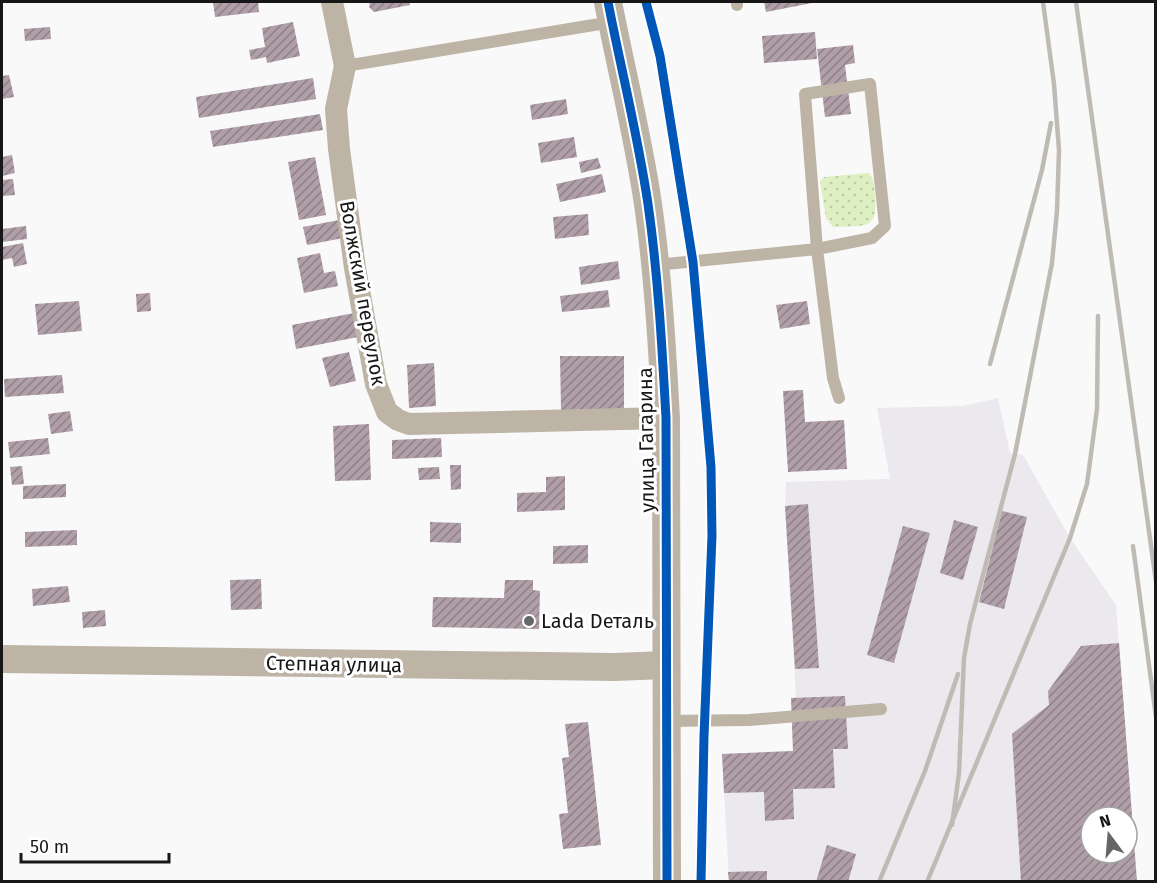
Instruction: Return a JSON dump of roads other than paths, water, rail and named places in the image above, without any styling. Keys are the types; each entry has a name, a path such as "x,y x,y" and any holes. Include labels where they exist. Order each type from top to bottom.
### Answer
{"street":[{"name":"Волжский переулок","path":"332,2 345,66 336,110 339,149 355,268 376,384 387,412 409,424 666,418"},
{"name":"улица Гагарина","path":"610,12 645,191 656,266 666,418 667,882"},
{"name":"Степная улица","path":"2,656 614,667 666,665"}],"lane":[{"path":"345,66 610,12"},
{"path":"656,266 817,249 872,238 885,226 870,84 805,93 817,249 834,378 839,398"},
{"path":"666,721 749,720 881,709"}],"railway":[{"path":"952,825 959,773 964,658 970,624 1015,454 1052,263 1059,150 1054,84 1043,2"},
{"path":"1076,2 1156,582"},
{"path":"990,364 1042,170 1051,123"},
{"path":"927,882 1070,538 1087,484 1097,409 1098,316"},
{"path":"1133,546 1156,717"},
{"path":"879,882 925,771 958,674"}],"place":[{"name":"Lada Dеталь","path":"529,621"}]}
